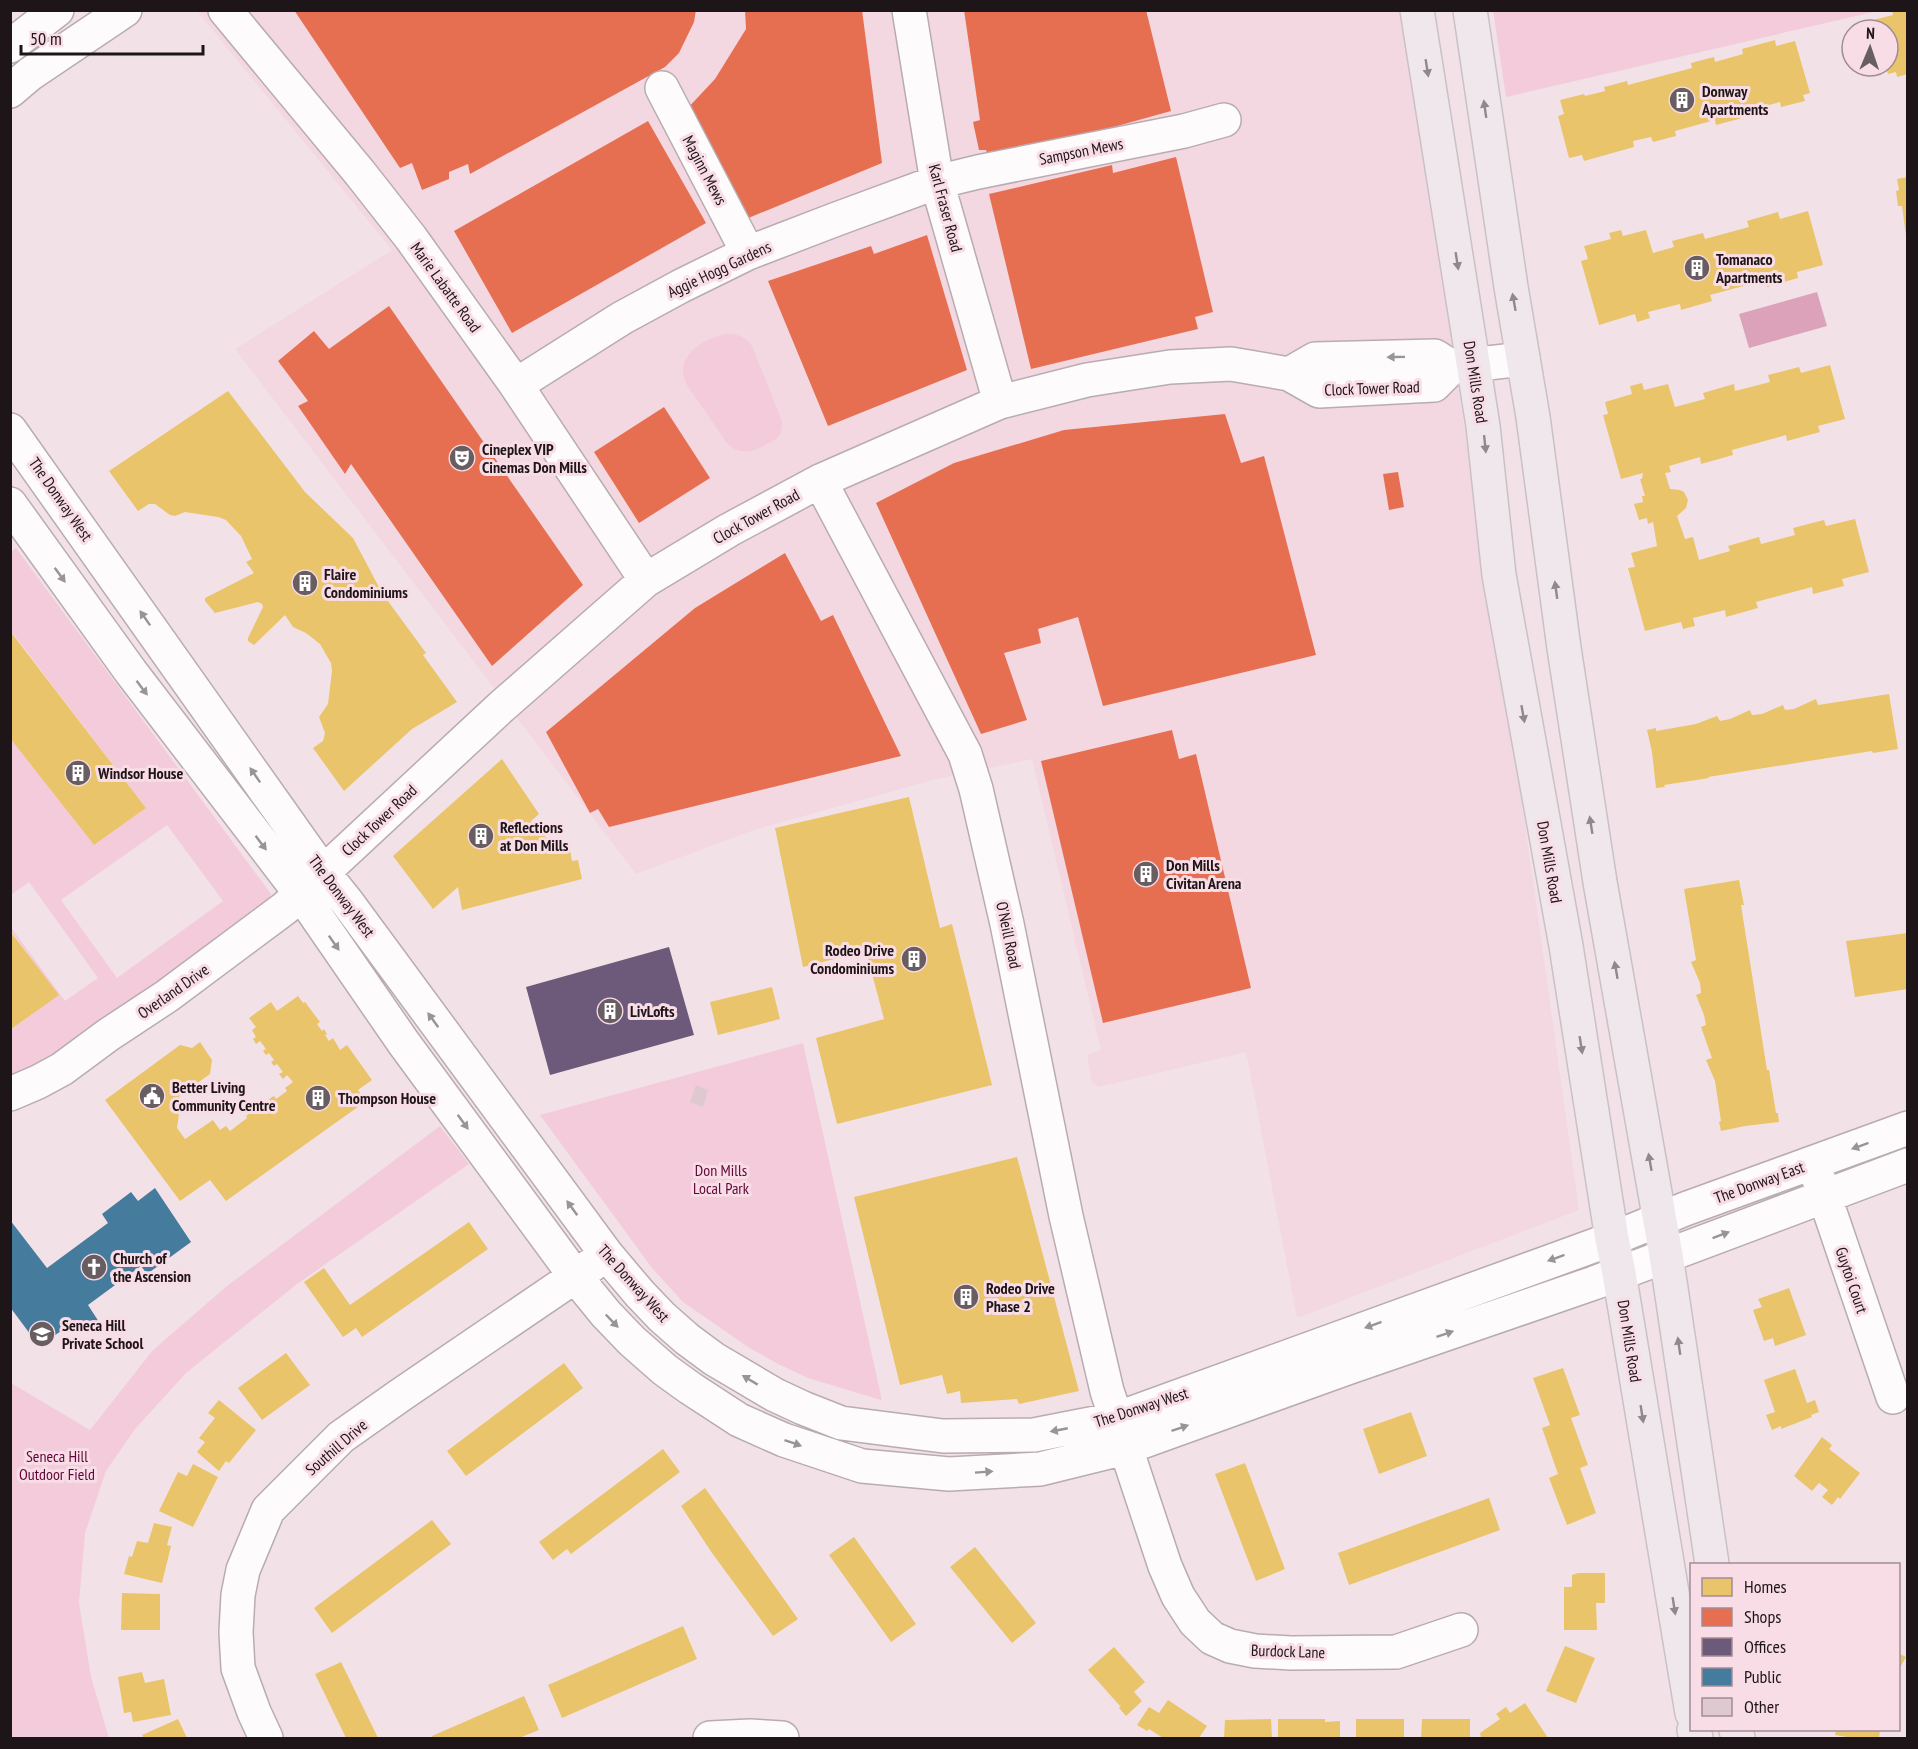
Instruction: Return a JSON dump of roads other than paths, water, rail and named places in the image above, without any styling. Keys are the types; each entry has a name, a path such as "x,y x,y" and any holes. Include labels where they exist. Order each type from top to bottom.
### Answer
{"main road":[{"name":"Don Mills Road","path":"1418,10 1462,366 1483,426 1499,575 1566,946 1612,1239 1690,1701"},
{"path":"1470,10 1535,428 1564,648 1600,882 1666,1255 1712,1563"}],"street":[{"path":"10,46 57,10"},
{"path":"10,91 30,74 125,10"},
{"name":"Marie Labatte Road","path":"225,10 411,238 516,385 646,580"},
{"name":"Karl Fraser Road","path":"909,10 937,182 1000,402"},
{"name":"Maginn Mews","path":"662,88 748,253"},
{"name":"Sampson Mews","path":"937,182 1184,131 1224,120"},
{"name":"Aggie Hogg Gardens","path":"516,385 652,301 748,253 937,182"},
{"path":"1462,366 1523,359"},
{"name":"Clock Tower Road","path":"312,883 495,712 646,580 729,530 820,481 1000,402 1087,380 1170,367 1231,364 1289,374 1319,391 1434,385 1462,366"},
{"name":"The Donway West","path":"10,430 62,501 312,883 403,1042 575,1276 606,1314 665,1370 739,1419 784,1440 862,1466 949,1474 1040,1469 1120,1433 1612,1239"},
{"name":"O'Neill Road","path":"820,481 965,753 976,789 1007,924 1066,1216 1107,1391 1120,1433"},
{"path":"18,516 62,501"},
{"name":"The Donway West","path":"18,516 131,672 312,883 347,902 607,1255 640,1294 687,1339 714,1359 775,1395 841,1423 943,1436 1120,1433 1619,1273"},
{"name":"Overland Drive","path":"10,1094 62,1069 223,956 312,883"},
{"path":"439,1088 468,1067"},
{"name":"The Donway East","path":"1612,1239 1908,1128"},
{"name":"Guytoi Court","path":"1813,1162 1893,1397"},
{"path":"1619,1273 1908,1165"},
{"name":"Southill Drive","path":"266,1738 238,1668 236,1632 238,1595 243,1570 268,1510 341,1437 607,1255"},
{"name":"Burdock Lane","path":"1120,1433 1165,1566 1195,1622 1212,1638 1230,1646 1255,1651 1396,1652 1461,1630"},
{"path":"710,1738 750,1736 782,1738"}],"place":[{"name":"Donway Apartments","path":"1682,100"},
{"name":"Tomanaco Apartments","path":"1697,268"},
{"name":"Cineplex VIP Cinemas Don Mills","path":"462,458"},
{"name":"Flaire Condominiums","path":"305,583"},
{"name":"Windsor House","path":"78,773"},
{"name":"Reflections at Don Mills","path":"481,836"},
{"name":"Don Mills Civitan Arena","path":"1146,874"},
{"name":"Rodeo Drive Condominiums","path":"914,959"},
{"name":"LivLofts","path":"610,1011"},
{"name":"Better Living Community Centre","path":"152,1096"},
{"name":"Thompson House","path":"318,1098"},
{"name":"Church of the Ascension","path":"94,1267"},
{"name":"Rodeo Drive Phase 2","path":"966,1297"},
{"name":"Seneca Hill Private School","path":"42,1334"}],"park label":[{"name":"Don Mills Local Park","path":"721,1179"},
{"name":"Seneca Hill Outdoor Field","path":"57,1465"}]}
